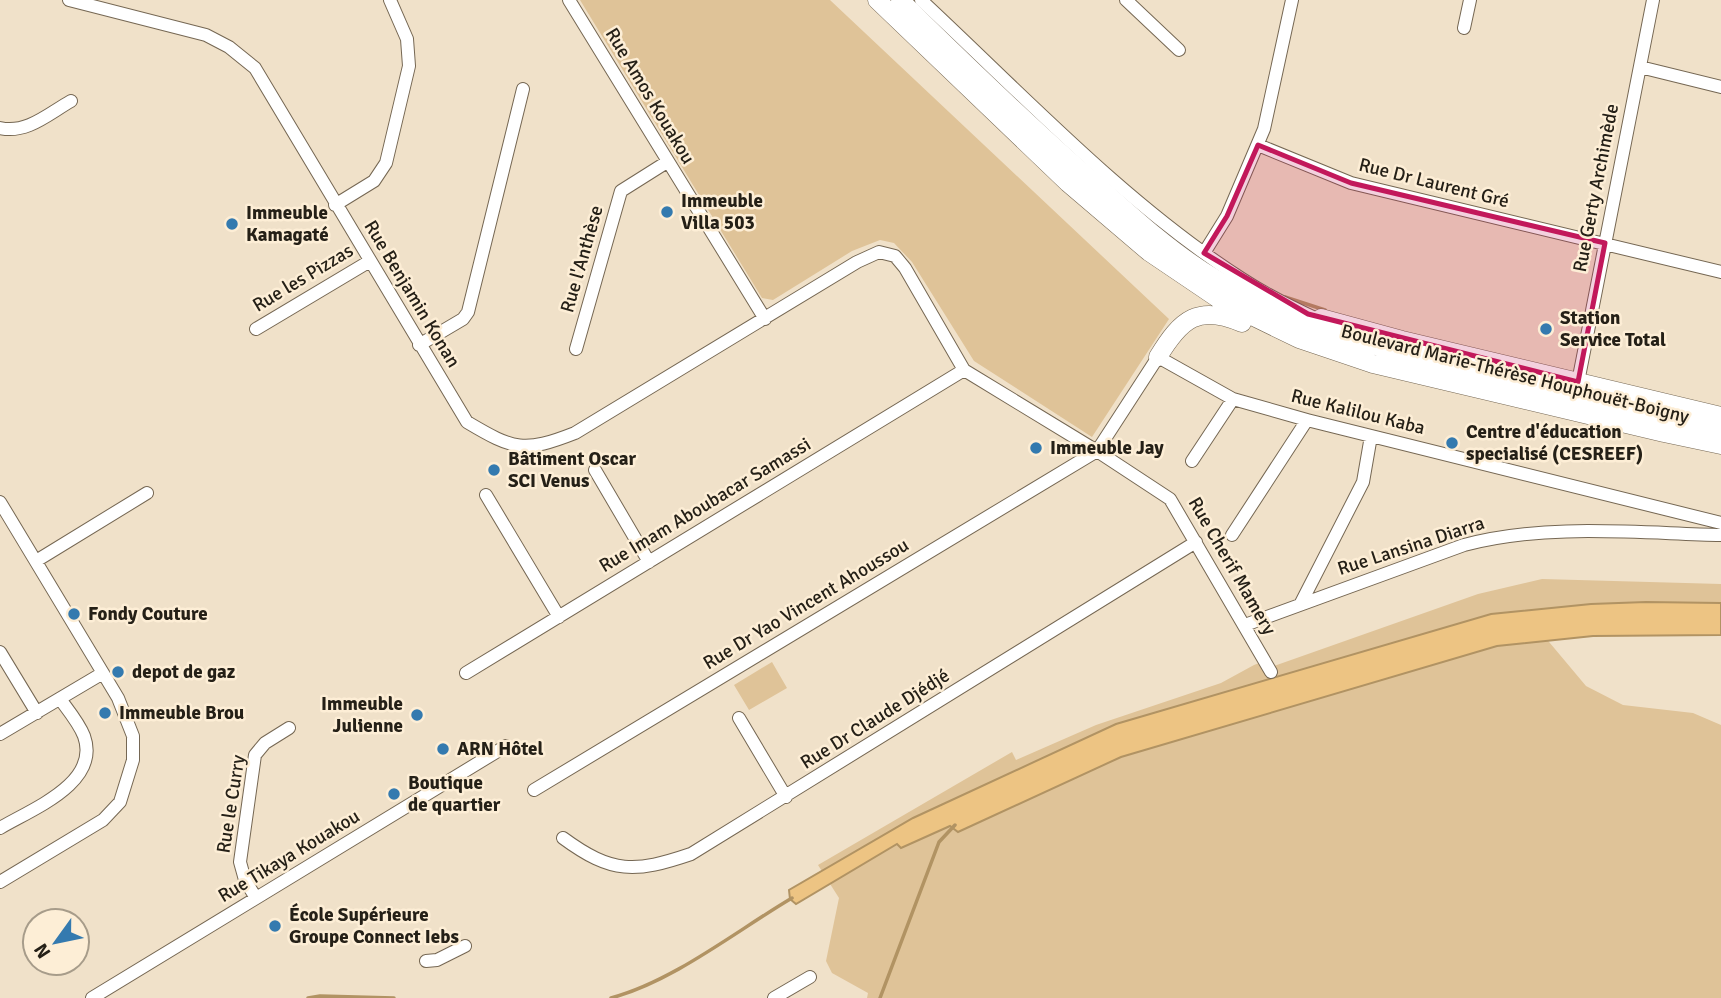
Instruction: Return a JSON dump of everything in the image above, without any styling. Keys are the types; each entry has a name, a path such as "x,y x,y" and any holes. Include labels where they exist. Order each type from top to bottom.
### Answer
{"main road":[{"name":"Boulevard Marie-Thérèse Houphouët-Boigny","path":"877,0 1026,145 1149,252 1223,302 1263,323 1324,349 1398,370 1721,445"},
{"name":"Boulevard Marie-Thérèse Houphouët-Boigny","path":"900,0 1021,117 1137,220 1180,255 1231,288 1274,310 1349,340 1721,429"},
{"path":"1158,357 1178,327 1207,313 1232,318 1299,346 1324,349"},
{"path":"1308,314 1402,340 1721,415"}],"street":[{"name":"Rue Benjamin Konan","path":"69,0 206,36 229,47 255,68 467,422 489,435 511,444 542,446 575,433 765,319"},
{"path":"335,205 374,181 386,163 409,66 407,39 390,0"},
{"name":"Rue Amos Kouakou","path":"569,0 765,319"},
{"path":"921,0 1093,161 1169,226 1242,280 1326,323 1349,340"},
{"path":"1126,0 1179,50"},
{"path":"1204,253 1227,216 1264,129 1292,0"},
{"path":"1464,28 1470,0"},
{"name":"Rue Gerty Archimède","path":"1578,383 1653,0"},
{"path":"1640,67 1721,87"},
{"path":"419,345 463,319 468,312 523,89"},
{"path":"0,128 10,131 24,129 71,101"},
{"name":"Rue Dr Laurent Gré","path":"1258,145 1350,183 1721,272"},
{"name":"Rue l'Anthèse","path":"576,349 621,191 667,162"},
{"name":"Rue Cherif Mamery","path":"765,319 872,254 885,252 895,257 905,268 964,370 1170,499 1271,671"},
{"name":"Rue les Pizzas","path":"256,329 370,261"},
{"path":"1097,451 1158,357"},
{"name":"Rue Kalilou Kaba","path":"1158,357 1233,399 1307,420 1721,523"},
{"name":"Rue Imam Aboubacar Samassi","path":"466,673 964,370"},
{"path":"1192,461 1233,399"},
{"path":"1232,535 1307,420"},
{"path":"1301,603 1363,482 1371,436"},
{"name":"Rue Dr Yao Vincent Ahoussou","path":"534,790 1097,451"},
{"path":"595,471 649,562"},
{"path":"36,562 148,493"},
{"path":"486,495 559,617"},
{"path":"0,502 118,698 133,736 133,760 120,802 103,820 0,882"},
{"name":"Rue Lansina Diarra","path":"1245,625 1464,545 1519,533 1721,535"},
{"name":"Rue Dr Claude Djédjé","path":"563,838 598,860 619,867 640,868 691,854 1196,542"},
{"path":"0,652 37,713"},
{"path":"0,734 103,673"},
{"path":"0,828 66,789 76,780 81,770 87,750 84,734 60,699"},
{"path":"739,718 786,797"},
{"name":"Rue le Curry","path":"257,898 245,880 240,862 255,755 265,743 289,728"},
{"name":"Rue Tikaya Kouakou","path":"92,998 506,746"},
{"path":"426,961 437,960 465,946"},
{"path":"774,998 810,977"}],"highlighted area":[{"path":"1258,145 1351,183 1605,243 1578,382 1308,314 1204,253 1227,216"}],"shaded area":[{"path":"580,0 830,0 1169,319 1092,437 974,361 912,262 894,243 880,240 852,251 773,300 762,298"},
{"path":"1542,579 1721,584 1721,619 1534,624 1586,686 1623,705 1693,713 1721,725 1721,998 867,998 868,993 832,973 826,961 839,898 818,865 1012,752 1016,760 1096,725 1221,683 1270,659 1274,666 1478,594"},
{"path":"1721,603 1721,635 1593,636 1497,646 1121,757 958,832 950,826 901,848 897,844 796,904 790,899 789,890 913,818 1116,724 1491,614 1591,604"},
{"path":"772,662 787,688 749,710 734,685"}],"waterway":[{"path":"1285,297 1325,310"},
{"path":"880,998 939,842 955,825"},
{"path":"611,998 635,990 681,968 792,898"},
{"path":"308,998 394,998"}],"place":[{"name":"Immeuble Villa 503","path":"667,212"},
{"name":"Immeuble Kamagaté","path":"232,224"},
{"name":"Station Service Total","path":"1546,329"},
{"name":"Centre d'éducation specialisé (CESREEF)","path":"1452,443"},
{"name":"Immeuble Jay","path":"1036,448"},
{"name":"Bâtiment Oscar SCI Venus","path":"494,470"},
{"name":"Fondy Couture","path":"74,614"},
{"name":"depot de gaz","path":"118,672"},
{"name":"Immeuble Brou","path":"105,713"},
{"name":"Immeuble Julienne","path":"417,715"},
{"name":"ARN Hôtel","path":"443,749"},
{"name":"Boutique de quartier","path":"394,794"},
{"name":"École Supérieure Groupe Connect Iebs","path":"275,926"}]}
